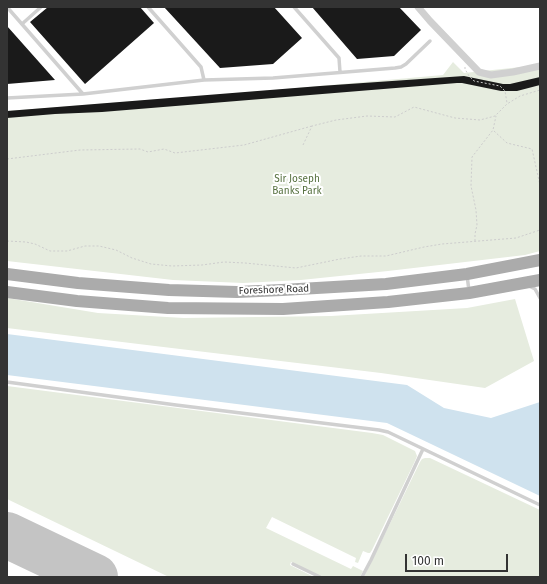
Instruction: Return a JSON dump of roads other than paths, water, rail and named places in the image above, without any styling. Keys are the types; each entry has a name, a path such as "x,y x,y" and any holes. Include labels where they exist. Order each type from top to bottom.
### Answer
{"main road":[{"name":"Foreshore Road","path":"7,274 78,283 169,290 237,292 386,284 467,274 540,260"},
{"name":"Foreshore Road","path":"7,292 77,301 168,308 275,309 388,302 469,293 540,280"}],"street":[{"path":"418,7 479,72 491,75 540,66"}],"lane":[{"path":"7,7 83,94"},
{"path":"22,24 41,7"},
{"path":"148,7 201,68 204,80"},
{"path":"294,7 339,58 340,72"},
{"path":"7,98 83,94 204,80 275,77 401,67 430,42"},
{"path":"467,274 469,293"},
{"path":"521,283 535,289 540,298"},
{"path":"7,382 388,432 540,505"},
{"path":"362,577 423,449"},
{"path":"293,564 320,577"}],"water":[{"path":"7,334 407,385 444,408 491,418 540,402 540,496 387,423 7,375"}],"park label":[{"name":"Sir Joseph Banks Park","path":"297,184"}]}
